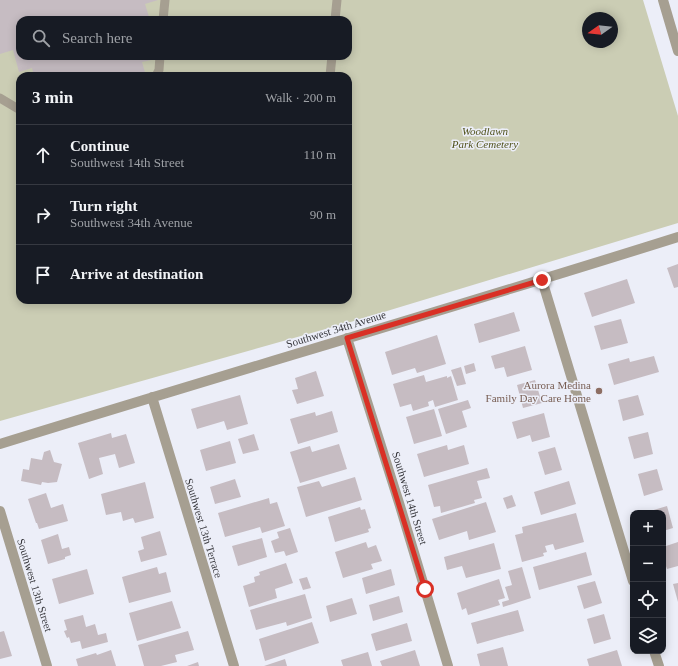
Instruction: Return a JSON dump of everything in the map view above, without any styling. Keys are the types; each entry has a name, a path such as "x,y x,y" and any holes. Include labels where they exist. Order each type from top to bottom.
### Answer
{"street":[{"path":"663,0 678,51"},
{"name":"Southwest 34th Avenue","path":"0,444 542,280 678,237"},
{"path":"542,280 630,571"},
{"name":"Southwest 14th Street","path":"347,338 400,506 448,666"},
{"name":"Southwest 13th Terrace","path":"152,397 234,666"},
{"name":"Southwest 13th Street","path":"0,511 47,666"},
{"path":"655,654 659,666"}],"lane":[{"path":"163,16 165,0"},
{"path":"335,16 337,0"},
{"path":"157,72 159,60"},
{"path":"330,72 332,60"},
{"path":"0,98 16,108"}],"green space":[{"name":"Woodlawn Park Cemetery","path":"0,0 643,0 678,116 678,223 354,321 0,421"}],"building":[{"path":"0,0 158,0 145,4 149,16 16,16 16,60 151,60 142,62 145,72 33,72 32,68 19,72 13,50 0,54"},
{"path":"678,264 678,287 674,288 667,268"},
{"path":"627,279 635,303 592,317 584,293"},
{"path":"514,312 520,331 479,343 474,324"},
{"path":"621,319 628,343 601,350 594,326"},
{"path":"437,335 446,364 417,373 415,368 392,375 385,352"},
{"path":"525,346 532,370 507,377 504,367 495,369 491,356"},
{"path":"654,356 659,372 614,385 608,364 629,358 630,362"},
{"path":"474,363 476,371 466,374 464,366"},
{"path":"461,367 466,384 457,386 451,370"},
{"path":"316,371 324,396 297,404 292,390 298,389 295,378"},
{"path":"424,375 426,382 451,376 458,400 435,407 433,400 428,402 429,406 413,411 411,404 400,407 393,384"},
{"path":"535,380 542,403 523,408 517,385"},
{"path":"240,395 248,424 227,430 224,421 197,429 191,409"},
{"path":"638,395 644,415 623,421 618,400"},
{"path":"468,400 471,408 462,411 467,427 446,434 438,409"},
{"path":"434,409 442,436 414,444 406,417"},
{"path":"332,411 338,432 298,444 290,419 315,412 316,416"},
{"path":"544,413 550,437 532,442 530,435 517,439 512,422"},
{"path":"648,432 653,454 634,459 628,437"},
{"path":"111,433 112,438 126,434 135,463 119,468 115,454 99,458 103,474 89,479 78,443"},
{"path":"254,434 259,450 243,454 238,439"},
{"path":"230,441 236,463 206,471 200,450"},
{"path":"339,444 347,469 300,483 290,452 310,446 312,452"},
{"path":"447,445 448,450 464,445 469,464 424,477 417,454"},
{"path":"555,447 562,470 545,475 538,452"},
{"path":"50,450 54,462 62,464 57,482 42,482 41,485 21,481 23,469 29,470 31,458 42,460 44,452"},
{"path":"487,468 490,478 477,481 482,498 474,500 475,503 441,513 440,506 434,507 428,485"},
{"path":"657,469 663,490 644,496 638,474"},
{"path":"355,477 362,500 306,517 297,487 319,481 322,487"},
{"path":"235,479 241,497 215,504 210,487"},
{"path":"569,481 576,504 541,515 534,492"},
{"path":"145,482 154,518 135,523 133,518 123,521 121,512 106,515 101,494"},
{"path":"46,493 51,508 63,504 68,521 39,529 28,499"},
{"path":"512,495 516,506 507,509 503,498"},
{"path":"269,498 270,504 277,502 285,526 262,533 260,527 225,537 218,513"},
{"path":"486,502 496,532 469,540 467,531 439,540 432,519"},
{"path":"667,506 673,528 666,530 666,510 654,510"},
{"path":"360,507 361,510 365,509 371,528 368,529 369,532 335,542 328,517"},
{"path":"576,513 584,542 555,550 553,544 545,546 547,552 543,553 544,556 522,562 515,535 523,533 522,527"},
{"path":"290,528 298,552 286,556 284,551 275,553 271,541 279,538 277,532"},
{"path":"160,531 167,555 141,562 138,551 144,549 141,537"},
{"path":"58,534 62,549 69,547 71,555 65,557 65,559 48,564 41,540"},
{"path":"262,538 267,557 238,566 232,546"},
{"path":"366,542 368,548 376,545 382,561 371,564 373,569 343,578 335,552"},
{"path":"678,542 678,566 667,569 666,546"},
{"path":"494,543 501,569 466,578 462,566 447,570 444,557"},
{"path":"586,552 592,575 539,590 533,567"},
{"path":"286,563 293,583 275,589 277,598 249,607 243,586 255,582 254,577 260,575 259,572"},
{"path":"157,567 159,574 166,572 171,592 129,603 122,577"},
{"path":"522,567 531,598 503,607 502,602 509,600 505,587 512,585 508,571"},
{"path":"87,569 94,594 59,604 52,579"},
{"path":"391,569 395,585 366,594 362,578"},
{"path":"307,577 311,588 303,590 299,579"},
{"path":"499,579 505,598 498,600 500,605 468,615 466,608 462,610 457,593"},
{"path":"595,581 602,603 584,609 577,586"},
{"path":"678,583 678,602 673,584"},
{"path":"305,594 312,618 287,626 286,622 256,630 250,610"},
{"path":"399,596 403,612 373,621 369,605"},
{"path":"352,598 357,614 330,622 326,606"},
{"path":"172,601 181,628 137,641 129,613"},
{"path":"518,610 524,631 477,644 471,623"},
{"path":"604,614 611,639 594,644 587,619"},
{"path":"83,615 86,627 95,624 98,635 106,633 108,642 82,649 80,641 71,643 69,637 67,638 64,631 67,630 64,620"},
{"path":"312,622 319,643 265,661 259,639"},
{"path":"407,623 412,641 376,651 371,634"},
{"path":"4,631 12,656 0,659 0,632"},
{"path":"188,631 194,650 175,655 177,662 161,666 144,666 138,645"},
{"path":"503,647 508,666 480,666 477,654"},
{"path":"111,650 116,666 78,666 76,659 96,653 97,655"},
{"path":"415,650 420,666 382,666 380,661"},
{"path":"617,650 622,666 589,666 587,659"},
{"path":"368,652 372,666 343,666 341,660"},
{"path":"285,659 287,666 264,666"},
{"path":"198,662 199,666 187,666"}],"place":[{"name":"Aurora Medina Family Day Care Home","path":"599,391"}],"route":[{"path":"425,589 347,338 542,280"}]}
